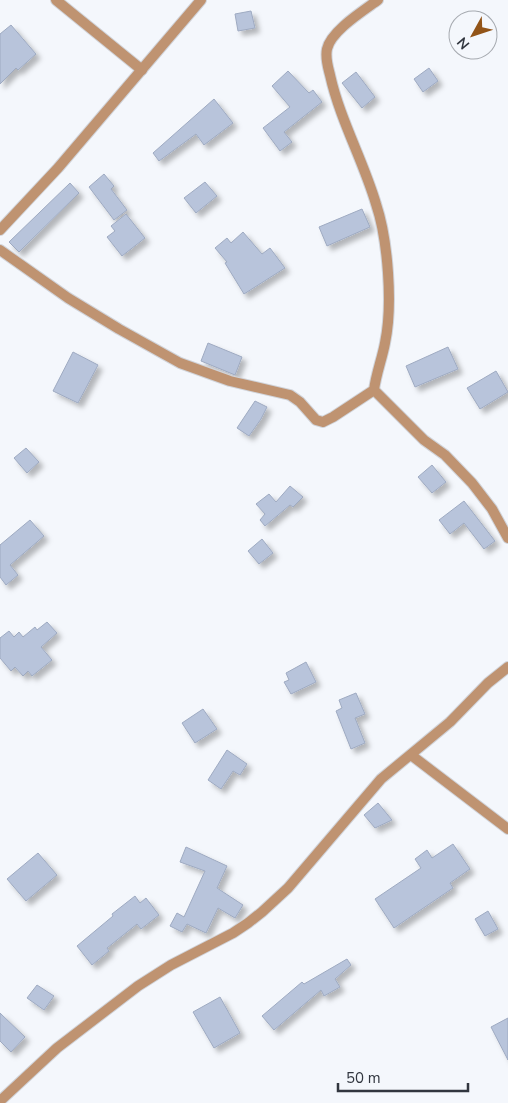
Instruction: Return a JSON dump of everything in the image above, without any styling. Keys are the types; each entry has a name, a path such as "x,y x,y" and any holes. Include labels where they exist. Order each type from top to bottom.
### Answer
{"street":[{"path":"56,0 142,70"},
{"path":"0,230 58,168 201,0"},
{"path":"0,250 68,298 180,363 230,381 290,395 300,402 316,420 323,422 333,418 374,390 376,375 386,342 389,292 383,234 376,203 334,92 326,59 327,47 350,20 378,0"},
{"path":"374,390 424,440 445,455 472,483 492,509 508,538"},
{"path":"0,1101 57,1048 138,986 172,965 248,924 288,888 381,780 450,722 508,667"},
{"path":"411,755 508,829"}],"building":[{"path":"251,11 255,28 238,31 235,14"},
{"path":"11,25 36,54 18,70 16,68 0,84 0,34"},
{"path":"429,68 438,81 423,92 414,79"},
{"path":"288,71 309,93 313,90 322,102 284,132 292,142 280,151 263,128 290,107 272,86"},
{"path":"356,72 375,97 362,108 342,83"},
{"path":"214,99 233,123 204,145 196,134 159,161 153,153"},
{"path":"104,174 114,186 111,189 127,210 114,220 89,187"},
{"path":"205,182 217,196 196,213 184,198"},
{"path":"70,183 79,193 19,252 9,242"},
{"path":"362,209 370,227 327,246 319,227"},
{"path":"126,214 145,238 122,256 107,237 115,231 111,226"},
{"path":"243,232 262,254 270,248 285,268 244,294 225,263 227,262 215,248 227,238 231,243"},
{"path":"208,343 242,357 235,375 201,361"},
{"path":"448,347 458,369 415,387 406,366"},
{"path":"73,352 98,365 78,403 53,391"},
{"path":"496,371 508,392 480,409 467,388"},
{"path":"255,401 267,407 249,436 237,428"},
{"path":"26,448 39,462 27,473 14,458"},
{"path":"432,465 446,482 432,493 418,477"},
{"path":"290,486 303,497 293,507 290,505 265,526 260,520 265,514 256,504 269,494 276,502"},
{"path":"464,501 495,541 484,549 464,523 450,534 439,520"},
{"path":"30,520 44,536 10,565 18,575 6,585 0,577 0,545"},
{"path":"262,539 273,553 259,564 248,551"},
{"path":"47,622 57,633 41,647 52,660 32,676 28,671 23,676 15,667 11,671 0,658 0,638 9,631 14,637 19,632 23,637 35,627 37,630"},
{"path":"306,662 316,682 291,694 284,682 289,680 286,673"},
{"path":"356,693 365,714 355,718 365,743 351,749 336,711 342,708 339,700"},
{"path":"203,709 217,729 195,743 182,723"},
{"path":"227,750 247,764 240,775 233,771 221,789 208,780"},
{"path":"378,803 392,820 375,828 364,815"},
{"path":"453,844 470,869 450,883 453,888 394,928 375,899 421,868 415,859 427,850 432,858"},
{"path":"186,847 227,866 217,888 243,905 235,918 218,908 206,933 187,924 182,932 170,926 177,913 184,917 205,871 180,862"},
{"path":"38,853 57,875 26,901 7,879"},
{"path":"135,896 140,903 146,898 159,915 141,929 137,924 107,948 109,951 92,965 77,946"},
{"path":"488,911 498,929 485,936 475,919"},
{"path":"347,959 351,965 335,979 340,987 324,996 321,990 274,1030 262,1016 302,982 304,984"},
{"path":"37,985 54,996 44,1010 27,998"},
{"path":"220,997 240,1033 214,1048 193,1012"},
{"path":"0,1013 25,1037 11,1052 0,1041"},
{"path":"508,1018 508,1060 491,1027"}]}
